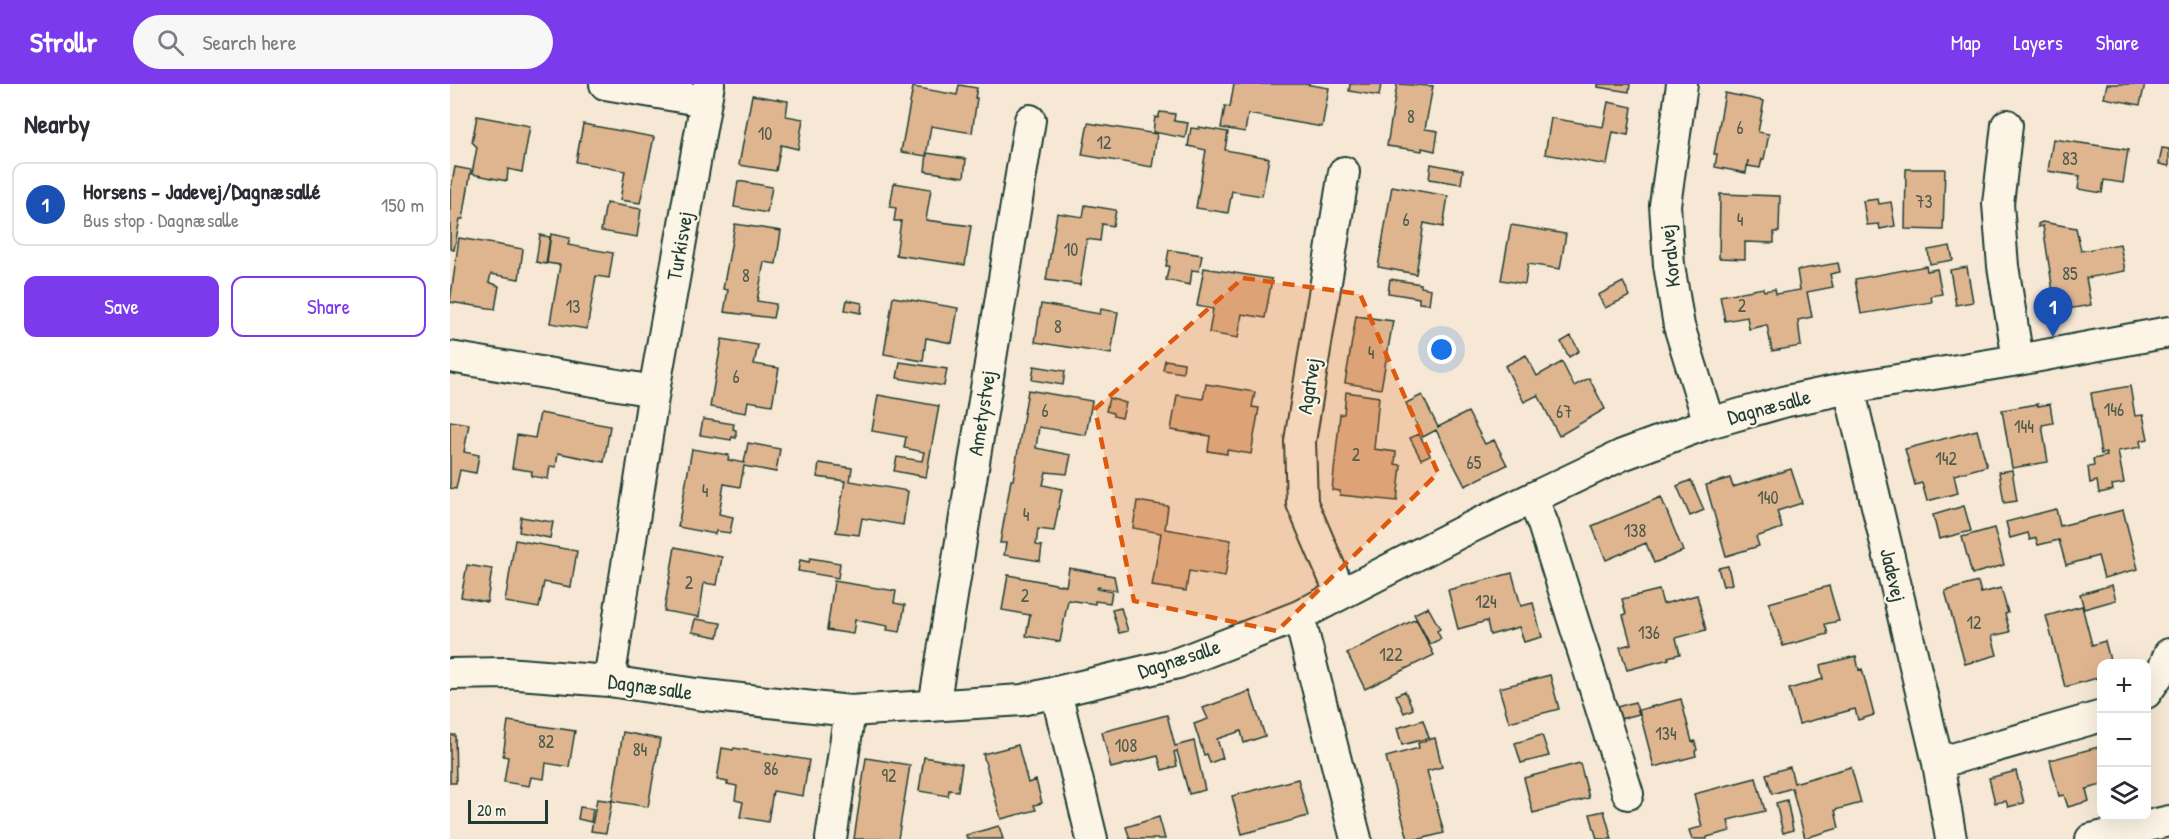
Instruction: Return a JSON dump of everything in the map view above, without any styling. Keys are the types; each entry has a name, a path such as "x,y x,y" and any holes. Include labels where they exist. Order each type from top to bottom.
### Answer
{"street":[{"name":"Turkisvej","path":"605,84 707,93 654,391 609,681"},
{"name":"Koralvej","path":"1682,84 1665,205 1669,265 1679,326 1709,423"},
{"name":"Ametystvej","path":"934,706 1030,120"},
{"path":"2007,125 1998,204 2003,266 2018,360"},
{"name":"Agatvej","path":"1341,594 1302,503 1299,467 1300,441 1344,172"},
{"name":"Dagnæsalle","path":"450,674 506,673 609,681 696,694 850,711 1022,700 1178,663 1299,616 1459,533 1622,455 1709,423 1787,401 1849,388 2169,332"},
{"path":"450,357 654,391"},
{"name":"Jadevej","path":"1849,388 1938,763 1951,839"},
{"path":"1533,498 1628,794"},
{"path":"1299,616 1356,839"},
{"path":"2151,686 2164,667 2169,654"},
{"path":"1056,692 1092,839"},
{"path":"831,839 850,711"},
{"path":"1938,763 2097,717"},
{"path":"2091,839 2169,821"}],"highlighted area":[{"path":"1243,278 1360,294 1438,473 1277,631 1134,601 1095,409"}],"building":[{"path":"1234,84 1305,84 1329,88 1322,127 1248,114 1245,132 1221,128 1225,106 1230,107"},
{"path":"1350,84 1381,84 1379,96 1349,91"},
{"path":"1397,84 1433,86 1425,129 1438,131 1435,151 1387,146"},
{"path":"1598,84 1630,84 1629,92 1598,87"},
{"path":"2107,84 2145,84 2140,105 2104,98"},
{"path":"959,85 977,88 972,133 931,126 926,156 901,152 913,87 957,95"},
{"path":"1725,93 1764,101 1758,132 1769,134 1760,168 1748,166 1748,160 1746,173 1715,167 1717,154 1714,154"},
{"path":"752,95 788,101 786,116 803,119 798,149 781,145 776,171 739,165"},
{"path":"1608,102 1632,107 1628,135 1613,132 1607,165 1545,154 1551,118 1603,127"},
{"path":"1160,112 1175,114 1174,121 1188,123 1185,138 1153,132 1155,117 1158,118"},
{"path":"477,116 530,126 522,172 508,169 507,181 472,174 477,147 472,142"},
{"path":"1088,123 1157,134 1152,167 1082,155"},
{"path":"583,124 654,137 640,203 620,200 625,171 576,162"},
{"path":"1199,127 1228,132 1225,150 1269,158 1262,196 1232,191 1228,213 1196,208 1206,150 1188,146 1191,128 1199,129"},
{"path":"2053,139 2128,150 2123,183 2104,180 2102,193 2078,189 2080,176 2048,171"},
{"path":"2162,148 2169,149 2169,166 2159,164"},
{"path":"927,153 966,159 964,177 925,171"},
{"path":"1431,164 1463,170 1461,184 1429,179"},
{"path":"455,167 471,170 463,219 460,219 454,250 450,249 450,194"},
{"path":"1906,169 1945,169 1943,230 1905,229"},
{"path":"738,181 772,187 767,213 734,207"},
{"path":"894,183 931,189 926,220 971,226 965,265 896,255 901,221 894,221 896,208 890,207"},
{"path":"1392,186 1448,196 1443,227 1424,223 1416,274 1378,267"},
{"path":"1720,194 1780,196 1779,232 1774,232 1774,243 1745,242 1745,259 1719,258"},
{"path":"1878,199 1879,204 1891,202 1895,226 1880,229 1879,224 1867,225 1863,201"},
{"path":"606,203 641,209 637,237 601,231"},
{"path":"1085,205 1116,210 1113,226 1102,224 1100,241 1087,239 1080,285 1046,280 1057,213 1083,217"},
{"path":"2042,222 2076,228 2081,251 2120,244 2125,271 2086,278 2091,305 2056,311 2043,226 2038,227 2038,224"},
{"path":"735,224 781,231 776,264 764,262 757,301 776,304 773,318 724,312 728,290 723,289"},
{"path":"1511,225 1566,234 1560,269 1528,264 1525,284 1501,280"},
{"path":"551,234 570,238 568,245 613,253 609,278 596,276 587,329 550,323 560,265 547,263"},
{"path":"540,235 550,237 546,264 536,262"},
{"path":"459,238 523,249 519,279 491,274 489,282 499,286 495,309 450,302"},
{"path":"1950,246 1953,260 1930,264 1928,250"},
{"path":"1169,250 1202,255 1199,271 1192,270 1190,285 1166,280"},
{"path":"1838,263 1840,272 1830,274 1833,287 1807,292 1812,317 1798,320 1801,346 1772,351 1767,325 1749,329 1747,317 1725,321 1720,296 1763,288 1764,291 1775,289 1776,294 1800,290 1797,270"},
{"path":"1926,266 1927,271 1937,269 1942,294 1931,296 1932,302 1861,314 1855,279"},
{"path":"1967,267 1973,302 1956,305 1950,270"},
{"path":"1204,268 1272,279 1265,318 1242,314 1238,338 1209,333 1213,309 1197,306"},
{"path":"1390,279 1421,284 1421,287 1431,289 1429,304 1419,303 1419,298 1388,293"},
{"path":"1623,282 1630,296 1605,308 1598,295"},
{"path":"893,297 958,308 952,343 926,338 923,361 884,354"},
{"path":"847,300 862,303 861,313 845,310"},
{"path":"1041,304 1100,314 1101,309 1118,312 1111,354 1035,342"},
{"path":"1356,316 1393,321 1381,389 1345,383"},
{"path":"1571,336 1579,351 1569,357 1561,342"},
{"path":"722,339 758,345 754,364 779,368 772,405 748,401 746,413 710,407"},
{"path":"1526,355 1537,376 1562,362 1574,386 1589,378 1605,409 1559,436 1538,395 1524,402 1505,366"},
{"path":"1165,360 1184,363 1183,373 1163,370"},
{"path":"900,362 947,369 944,386 897,378"},
{"path":"1034,366 1065,371 1063,385 1032,380"},
{"path":"1206,384 1255,392 1252,407 1259,408 1251,454 1227,450 1227,454 1208,451 1210,436 1171,430 1177,395 1203,399"},
{"path":"2130,386 2135,416 2143,415 2148,439 2140,441 2141,447 2118,451 2124,483 2112,485 2113,490 2099,493 2097,481 2090,483 2088,467 2094,466 2093,459 2107,456 2106,453 2101,454 2091,393"},
{"path":"1028,390 1092,401 1086,435 1039,427 1036,448 1071,455 1067,474 1046,472 1043,485 1062,489 1054,531 1038,529 1036,545 1042,546 1040,561 1004,555 1006,543 1000,543"},
{"path":"1346,392 1379,397 1374,449 1396,452 1395,464 1401,465 1397,501 1340,495 1340,491 1332,490 1340,414 1344,414"},
{"path":"878,395 939,406 926,477 894,471 897,457 922,461 924,452 904,448 906,437 872,431"},
{"path":"1422,395 1438,427 1468,412 1485,444 1494,440 1507,465 1465,486 1436,430 1423,437 1406,403"},
{"path":"1109,398 1126,403 1122,418 1106,411"},
{"path":"2038,404 2038,406 2050,404 2053,423 2042,425 2048,462 2012,468 2002,410"},
{"path":"540,413 610,426 604,462 558,453 556,467 550,466 548,479 531,476 532,471 512,468 517,435 535,438"},
{"path":"703,419 734,424 736,438 732,437 731,440 700,435"},
{"path":"450,421 469,424 464,452 479,455 476,473 460,470 456,489 450,488"},
{"path":"1977,430 1987,466 1954,475 1958,493 1927,501 1922,483 1915,485 1905,449"},
{"path":"1419,434 1430,455 1421,459 1410,438"},
{"path":"748,443 780,449 776,472 744,466 740,487 724,484 719,514 733,517 730,533 716,531 715,534 678,527 692,449 729,455 728,460 744,463"},
{"path":"819,463 852,468 850,481 908,491 903,525 862,518 859,535 836,532 845,481 817,477"},
{"path":"1791,469 1802,503 1777,511 1782,528 1756,537 1759,546 1726,556 1706,485 1730,478 1733,487"},
{"path":"2012,470 2017,501 2004,503 1999,472"},
{"path":"1691,480 1704,510 1690,516 1677,486"},
{"path":"1661,497 1683,551 1654,563 1646,543 1606,560 1592,526"},
{"path":"1137,501 1168,506 1165,529 1231,540 1225,577 1189,571 1186,591 1152,586 1161,533 1133,528"},
{"path":"1964,506 1971,531 1939,539 1933,515"},
{"path":"2056,509 2060,526 2123,510 2138,569 2104,578 2098,556 2066,565 2059,540 2038,545 2036,538 2030,540 2028,533 2010,538 2006,522"},
{"path":"521,517 553,522 550,538 519,532"},
{"path":"1994,528 2004,565 1972,574 1962,537"},
{"path":"515,540 577,551 571,587 544,582 539,608 505,602"},
{"path":"675,547 722,557 717,585 704,583 699,617 664,611"},
{"path":"810,558 840,563 838,578 798,571 800,560 809,562"},
{"path":"467,565 492,569 487,602 461,597"},
{"path":"1728,566 1732,584 1723,586 1718,568"},
{"path":"1069,568 1114,576 1117,591 1098,587 1097,589 1112,592 1110,603 1095,601 1095,604 1068,600 1060,642 1026,636 1030,615 1002,610 1008,575 1066,586"},
{"path":"1512,573 1521,606 1533,603 1542,637 1524,642 1519,627 1490,635 1487,621 1458,629 1448,590"},
{"path":"834,581 896,591 894,603 905,605 900,632 887,630 888,626 855,620 853,634 827,630"},
{"path":"1978,582 1981,593 2001,588 2008,613 2005,614 2010,632 1992,636 1997,655 1965,664 1945,591"},
{"path":"2112,585 2116,600 2084,609 2080,594"},
{"path":"1829,586 1839,621 1825,624 1828,634 1783,646 1769,603"},
{"path":"1659,590 1663,604 1697,595 1706,630 1676,638 1680,654 1627,670 1620,647 1631,644 1623,615 1626,614 1622,599"},
{"path":"2082,606 2092,645 2105,641 2110,659 2097,659 2097,678 2065,687 2046,616"},
{"path":"1428,607 1440,629 1437,631 1441,639 1430,644 1414,614"},
{"path":"1121,608 1128,631 1119,633 1112,610"},
{"path":"695,619 721,623 718,637 692,632"},
{"path":"1416,619 1434,655 1365,689 1347,653"},
{"path":"1856,656 1859,670 1862,669 1874,715 1858,720 1855,709 1799,724 1789,689 1823,679 1820,665"},
{"path":"1550,675 1559,709 1509,722 1499,688"},
{"path":"1250,691 1265,736 1244,743 1241,731 1217,739 1223,758 1210,763 1207,754 1204,755 1194,724 1208,719 1203,708"},
{"path":"1405,691 1413,709 1404,713 1396,695"},
{"path":"1681,699 1692,742 1695,741 1696,756 1654,767 1639,710"},
{"path":"1635,702 1639,714 1620,719 1617,707"},
{"path":"1167,715 1175,746 1194,741 1205,790 1189,794 1177,751 1174,752 1177,766 1162,770 1158,756 1111,768 1102,732"},
{"path":"1423,720 1429,738 1402,745 1397,728"},
{"path":"508,721 575,731 569,767 546,763 544,779 531,777 529,786 504,782 508,757 503,756"},
{"path":"623,732 660,739 648,807 612,801"},
{"path":"450,735 455,735 456,783 450,783"},
{"path":"1542,735 1549,756 1521,763 1515,743"},
{"path":"1435,738 1442,767 1427,771 1444,833 1420,839 1408,839 1386,757 1419,748 1418,743"},
{"path":"1018,745 1028,783 1036,780 1042,803 1034,805 1036,810 1001,819 983,754"},
{"path":"2097,747 2097,786 2086,789 2089,801 2068,807 2064,795 2059,796 2050,760"},
{"path":"722,748 809,760 803,796 773,791 768,822 740,817 743,802 735,800 737,786 717,780"},
{"path":"924,757 962,764 958,791 949,790 948,796 919,791"},
{"path":"866,758 910,765 898,839 854,839"},
{"path":"1580,763 1589,798 1533,813 1524,778"},
{"path":"1790,767 1794,783 1851,767 1861,803 1835,810 1839,828 1805,838 1792,788 1772,794 1766,774"},
{"path":"2016,771 2024,803 2008,807 2006,801 1995,803 1989,778"},
{"path":"1756,778 1765,811 1728,820 1730,831 1707,837 1707,839 1692,839 1689,830 1702,827 1694,794"},
{"path":"1298,779 1308,816 1242,834 1232,796"},
{"path":"597,799 612,801 606,833 591,831"},
{"path":"1787,800 1793,830 1783,833 1776,803"},
{"path":"580,807 593,809 591,822 578,819"},
{"path":"1604,811 1612,839 1597,839 1590,814"},
{"path":"1159,817 1165,839 1130,839 1126,827"},
{"path":"999,826 1003,839 967,839 966,835"}],"place":[{"name":"Horsens - Jadevej/Dagnæsallé","path":"2053,337"}]}
